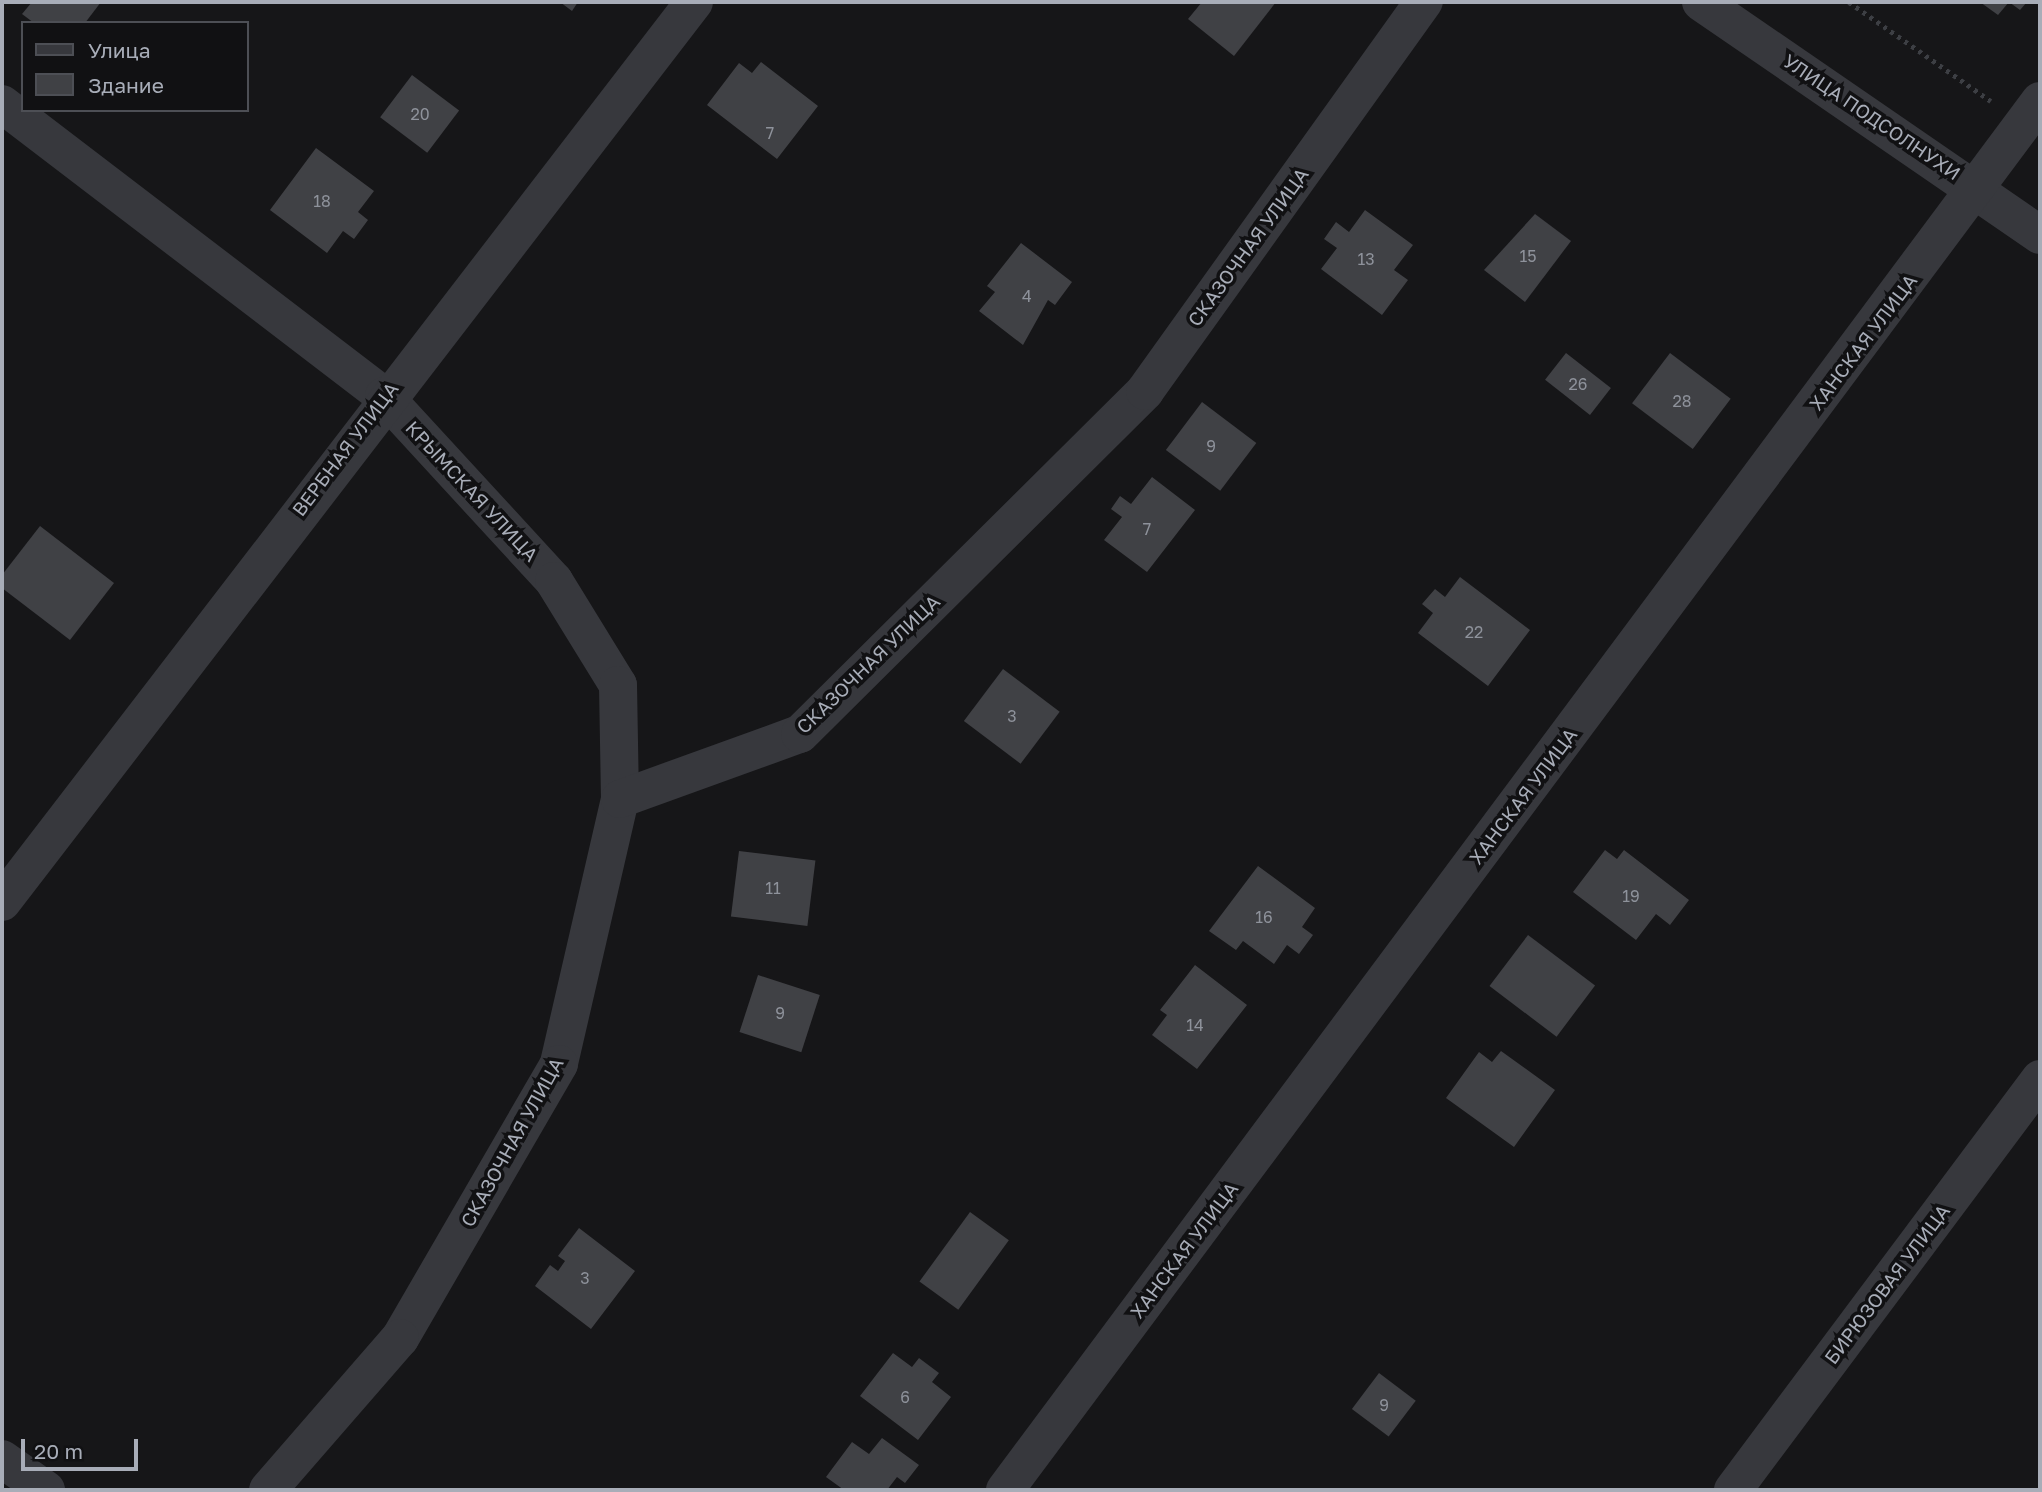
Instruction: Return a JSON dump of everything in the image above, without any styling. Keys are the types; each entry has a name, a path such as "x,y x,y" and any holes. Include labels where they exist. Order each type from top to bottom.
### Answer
{"street":[{"name":"ВЕРБНАЯ УЛИЦА","path":"2,902 384,396 694,2"},
{"name":"СКАЗОЧНАЯ УЛИЦА","path":"268,1490 400,1338 559,1064 620,799 800,734 1145,391 1424,2"},
{"name":"УЛИЦА ПОДСОЛНУХИ","path":"1702,2 1978,188 2040,236"},
{"name":"КРЫМСКАЯ УЛИЦА","path":"2,104 384,396 554,581 618,685 620,799"},
{"name":"ХАНСКАЯ УЛИЦА","path":"1005,1490 1978,188 2031,112"},
{"name":"БИРЮЗОВАЯ УЛИЦА","path":"1733,1490 2040,1079"},
{"path":"2,1459 46,1490"}],"path":[{"path":"1849,2 2031,112"}],"building":[{"path":"32,2 101,2 87,21 31,21 22,14"},
{"path":"560,2 578,2 572,11"},
{"path":"1202,2 1276,2 1234,56 1188,19"},
{"path":"1980,2 2009,2 1998,15"},
{"path":"2009,2 2027,2 2020,10"},
{"path":"761,62 818,106 777,159 707,105 739,63 752,73"},
{"path":"412,75 459,111 427,153 380,117"},
{"path":"316,148 374,191 358,212 368,220 354,239 343,231 327,253 270,210"},
{"path":"1365,210 1413,245 1394,270 1408,280 1382,315 1321,269 1337,248 1324,239 1336,222 1349,232"},
{"path":"1535,214 1571,241 1525,302 1484,270"},
{"path":"1021,243 1072,282 1055,305 1048,300 1023,345 979,311 995,292 987,286"},
{"path":"1566,353 1611,388 1590,415 1545,380"},
{"path":"1670,353 1731,399 1693,449 1632,403"},
{"path":"1202,402 1256,443 1220,491 1166,450"},
{"path":"1152,477 1195,510 1147,572 1104,540 1122,517 1111,509 1120,496 1131,504"},
{"path":"40,526 114,583 70,640 2,588 2,575"},
{"path":"1460,577 1530,630 1488,686 1418,633 1433,613 1422,604 1435,589 1445,597"},
{"path":"1003,669 1060,712 1021,764 964,721"},
{"path":"1605,850 1617,859 1624,850 1689,900 1670,925 1656,914 1636,940 1573,892"},
{"path":"739,851 815,860 807,926 731,917"},
{"path":"1258,866 1315,908 1302,927 1313,935 1299,954 1287,945 1274,964 1243,941 1236,950 1209,931"},
{"path":"1528,935 1595,986 1557,1037 1489,986"},
{"path":"1195,965 1247,1005 1197,1069 1152,1035 1167,1015 1160,1010"},
{"path":"758,975 820,995 801,1052 739,1032"},
{"path":"1501,1051 1555,1090 1514,1147 1446,1098 1479,1052 1492,1062"},
{"path":"970,1212 1009,1240 958,1310 919,1282"},
{"path":"579,1228 635,1271 591,1329 535,1286 550,1265 558,1271 565,1261 558,1256"},
{"path":"893,1353 912,1367 919,1358 939,1373 932,1382 951,1397 918,1440 860,1396"},
{"path":"1379,1373 1416,1401 1389,1437 1352,1409"},
{"path":"882,1438 919,1465 905,1483 897,1477 887,1490 844,1490 826,1477 852,1442 869,1454"}]}
